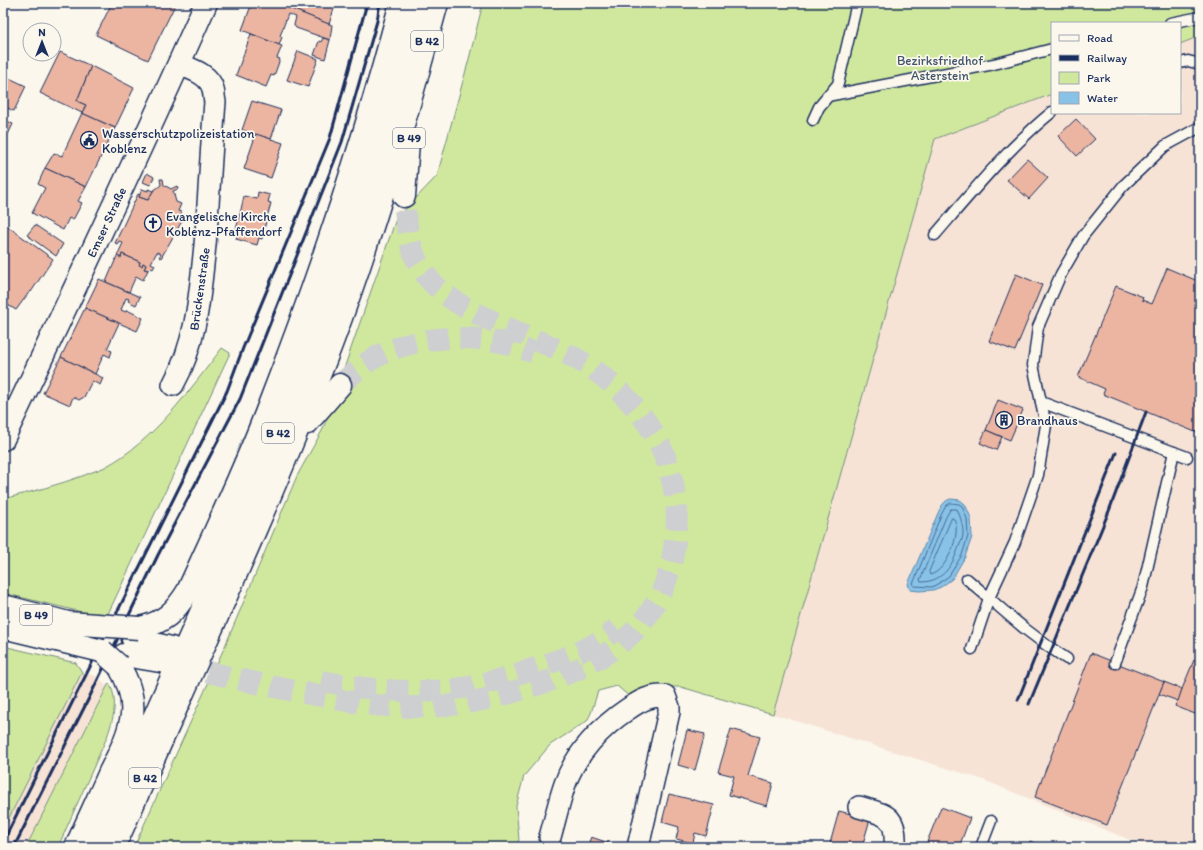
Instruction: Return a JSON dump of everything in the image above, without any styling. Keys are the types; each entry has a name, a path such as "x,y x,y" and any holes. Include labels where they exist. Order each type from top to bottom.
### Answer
{"main road":[{"name":"Emser Straße","path":"3,439 179,64 206,3"},
{"path":"76,847 122,748 130,725 132,710 129,686 129,647 172,614 188,591 270,405 342,204 374,104 401,3"},
{"name":"B 42","path":"96,847 251,501 308,358 371,176 394,100 420,3"},
{"name":"B 42","path":"114,847 294,440 333,340 382,195 417,79 437,3"},
{"name":"B 49","path":"404,196 407,153 417,79"},
{"path":"294,440 316,411 340,384"},
{"name":"B 49","path":"3,606 95,631 129,647 169,655"},
{"name":"B 49","path":"3,627 102,651 129,647"}],"street":[{"name":"Brückenstraße","path":"173,384 182,368 192,339 198,308 208,212 215,102 213,87 206,78 179,64"},
{"path":"550,837 566,783 576,761 596,735 619,715 641,701 652,696 664,696 670,707 638,847"},
{"path":"859,807 887,816 894,824 895,847"}],"lane":[{"path":"813,120 819,107 838,84 857,3"},
{"path":"1175,22 1200,17"},
{"path":"827,96 994,64 1051,49"},
{"path":"1181,63 1188,61 1200,64"},
{"path":"935,235 989,172 1033,127 1051,113"},
{"path":"972,649 989,598 1015,542 1038,475 1046,425 1033,365 1038,327 1061,274 1083,236 1123,186 1165,146 1200,127"},
{"path":"1042,402 1187,457"},
{"path":"1115,663 1144,587 1174,452"},
{"path":"967,579 1019,626 1043,644 1067,659"},
{"path":"981,847 991,821"}],"shaded area":[{"path":"1200,36 1200,847 1147,847 981,779 773,714 935,139 1051,94 1051,114 1181,114 1181,44"},
{"path":"82,672 95,676 107,687 26,847 3,847 3,830"}],"green space":[{"name":"Bezirksfriedhof Asterstein","path":"483,3 1200,3 1200,36 1181,44 1181,22 1051,22 1051,94 935,139 773,714 681,687 653,687 631,698 617,686 598,691 587,721 550,745 524,776 516,806 519,840 516,847 134,847 225,646 297,476 323,429 396,219 437,176"},
{"path":"222,348 230,353 107,616 86,613 3,593 3,499 85,475 105,467 123,456 140,443 170,414"},
{"path":"3,646 76,663 82,672 3,830"},
{"path":"109,683 114,696 114,710 107,737 58,847 26,847"}],"water":[{"path":"951,499 960,500 965,504 971,518 972,537 965,557 952,579 941,587 933,590 910,590 908,584 938,513 945,502"}],"building":[{"path":"112,3 176,3 148,60 96,35"},
{"path":"252,3 277,3 332,25 330,40 296,28 294,25 296,17 288,14 280,36 282,37 279,45 242,30"},
{"path":"277,3 336,3 329,24"},
{"path":"251,34 282,46 277,58 280,59 274,76 271,75 266,87 236,75"},
{"path":"323,38 330,40 325,59 314,55 319,41 321,42"},
{"path":"298,51 318,59 308,87 287,80"},
{"path":"62,53 91,66 77,101 86,105 82,113 40,93 55,62 62,62"},
{"path":"91,66 134,88 115,128 82,113 86,105 77,101"},
{"path":"3,75 26,86 14,111 3,106"},
{"path":"252,101 281,110 271,139 242,130"},
{"name":"Wasserschutzpolizeistation Koblenz","path":"82,113 115,128 86,187 45,168 54,153 62,156"},
{"path":"3,119 13,124 4,143 3,143"},
{"path":"1076,119 1095,139 1077,156 1058,136"},
{"path":"256,134 283,143 271,178 244,169"},
{"path":"1027,159 1048,178 1029,199 1007,180"},
{"path":"45,168 86,187 78,201 82,203 73,220 69,218 63,230 32,213 45,188 38,184"},
{"path":"147,173 154,177 150,185 143,182"},
{"name":"Evangelische Kirche Koblenz-Pfaffendorf","path":"160,179 163,179 164,185 171,189 177,186 178,189 173,191 176,202 181,204 178,211 181,212 182,221 161,258 159,257 161,254 157,252 151,263 155,265 153,269 149,267 148,270 144,269 146,265 143,263 142,266 139,265 140,262 122,254 121,258 117,256 123,243 119,241 117,244 115,243 138,194 140,195 139,197 148,200 153,191 161,185"},
{"path":"142,189 153,191 148,200 139,197"},
{"path":"258,192 270,195 268,202 271,203 266,221 240,214 244,196 257,199"},
{"path":"240,214 266,221 262,239 259,238 257,245 236,239 238,233 235,233"},
{"path":"3,223 53,259 31,292 30,291 16,310 3,302"},
{"path":"35,225 63,244 56,256 27,235"},
{"path":"122,254 140,262 139,265 142,266 143,263 146,265 144,269 148,270 143,280 136,276 129,292 106,282 117,256 121,258"},
{"path":"1167,268 1200,282 1200,434 1103,394 1105,389 1078,377 1116,286 1143,297 1142,300 1152,304"},
{"path":"1016,274 1042,285 1015,351 989,341"},
{"path":"99,279 140,297 136,305 128,301 129,299 126,298 121,310 126,312 127,310 143,318 137,331 85,308"},
{"path":"85,308 119,323 107,349 112,351 110,357 104,354 95,374 61,357"},
{"path":"61,357 103,378 100,385 92,381 84,397 79,400 73,397 70,405 43,393"},
{"name":"Brandhaus","path":"998,400 1023,410 1010,440 986,430"},
{"path":"986,430 1002,437 996,450 980,443"},
{"path":"1091,653 1164,682 1107,825 1035,797"},
{"path":"1194,660 1200,663 1200,716 1175,706"},
{"path":"1164,682 1182,689 1178,701 1159,694"},
{"path":"731,729 760,737 748,776 773,783 767,806 729,795 734,776 718,772"},
{"path":"687,730 705,734 695,770 678,765"},
{"path":"669,794 714,805 706,836 695,833 693,843 676,839 679,827 662,822"},
{"path":"941,807 970,818 959,847 925,847"},
{"path":"839,811 870,819 862,847 829,847"},
{"path":"591,837 609,843 607,847 587,847"},
{"path":"1030,841 1045,847 1028,847"}],"tunnel":[{"path":"175,664 266,685 365,704 399,707 424,707 466,703 507,694 547,681 573,671 597,659 619,645 638,628 653,607 665,583 673,554 677,507 672,479 660,445 653,432 635,407 624,395 588,365 469,309 442,292 434,285 421,268 410,243 404,196"},
{"path":"340,385 371,360 385,352 401,346 434,339 468,338 484,340 504,343 533,352"},
{"path":"321,681 397,691 436,691 474,686 512,676 567,657 603,639 617,628"}],"railway":[{"path":"3,842 227,391 243,348 330,138 367,3"},
{"path":"14,847 89,698 158,555 240,399 342,142 377,21 380,3"},
{"path":"1029,704 1109,511 1146,412"},
{"path":"1018,700 1116,453"}],"place":[{"name":"Wasserschutzpolizeistation Koblenz","path":"89,140"},
{"name":"Evangelische Kirche Koblenz-Pfaffendorf","path":"153,223"},
{"name":"Brandhaus","path":"1004,420"}]}
